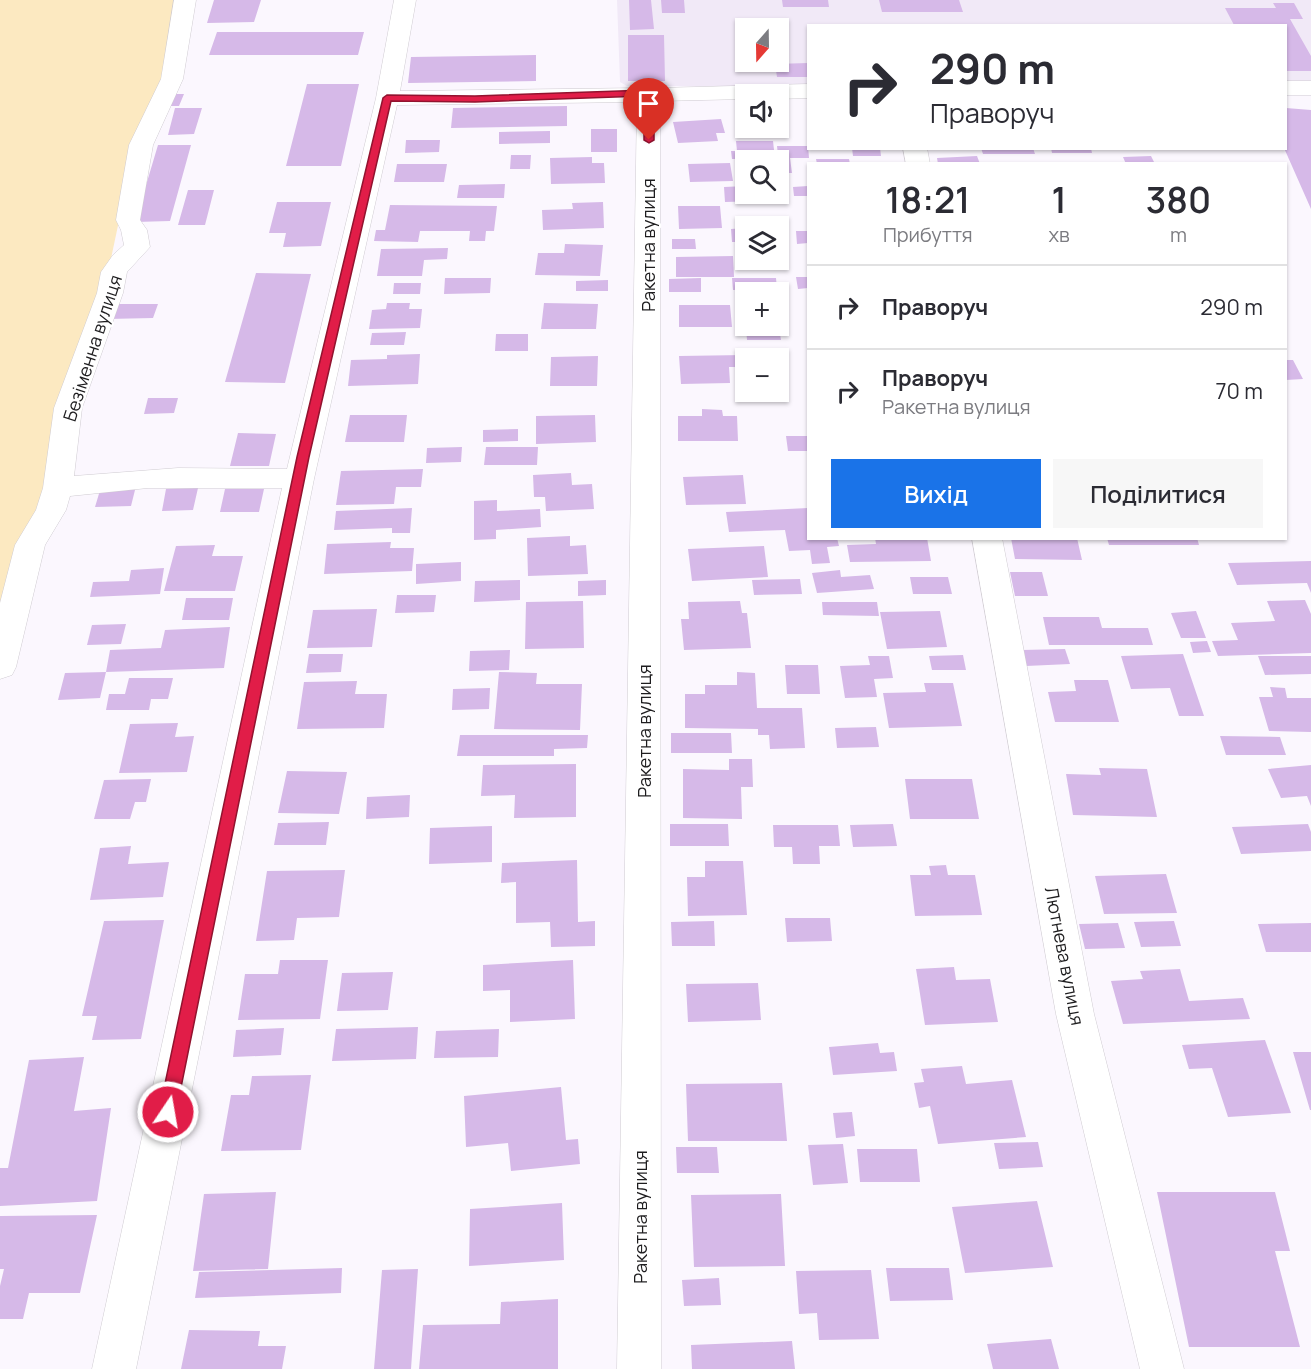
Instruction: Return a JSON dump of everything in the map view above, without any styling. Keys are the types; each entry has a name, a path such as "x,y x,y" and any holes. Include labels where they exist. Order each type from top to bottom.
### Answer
{"street":[{"name":"Безіменна вулиця","path":"0,667 13,558 30,545 51,510 58,488 68,408 110,293 114,273 122,260 137,247 134,230 128,220 141,144 172,79 185,0"},
{"path":"114,1369 298,480 387,98 405,0"},
{"path":"1287,88 1311,88"},
{"path":"387,98 475,99 649,93 807,91"},
{"name":"Ракетна вулиця","path":"639,1369 649,93"},
{"path":"58,488 101,481 160,476 298,480"},
{"name":"Лютнева вулиця","path":"987,540 1075,1014 1162,1369"}],"shaded area":[{"path":"0,0 180,0 168,79 135,145 105,287 45,507 0,635"},
{"path":"617,0 1311,0 1311,83 1287,83 1287,24 807,24 807,86 735,84 735,86 627,86 620,82"}],"building":[{"path":"214,0 261,0 254,22 207,23"},
{"path":"629,0 651,0 654,29 630,30"},
{"path":"661,0 684,0 685,13 662,13"},
{"path":"782,0 828,0 829,7 783,7"},
{"path":"879,0 959,0 963,12 882,12"},
{"path":"1273,3 1294,3 1303,19 1290,19 1311,56 1311,71 1287,71 1287,24 1233,24 1225,8 1276,8"},
{"path":"217,32 364,32 358,55 209,55"},
{"path":"628,35 664,35 665,81 628,81"},
{"path":"536,55 536,81 408,83 411,57"},
{"path":"807,63 807,77 777,77 776,72 789,72 789,64"},
{"path":"307,84 359,84 341,166 286,166"},
{"path":"169,94 184,94 179,106 165,106"},
{"path":"567,106 567,126 451,128 453,108"},
{"path":"175,108 202,108 194,134 168,135"},
{"path":"1287,108 1311,110 1311,209 1285,150 1287,150"},
{"path":"721,119 725,133 716,133 718,141 678,143 673,122"},
{"path":"591,129 617,129 617,152 591,152"},
{"path":"550,131 550,143 499,144 499,132"},
{"path":"406,140 440,140 439,152 405,153"},
{"path":"736,141 773,141 774,150 737,150"},
{"path":"158,145 191,145 170,221 135,222"},
{"path":"777,146 807,146 809,158 790,158 792,173 789,173 789,150 777,150"},
{"path":"852,150 880,150 881,156 853,156"},
{"path":"982,150 1034,150 1035,154 983,154"},
{"path":"1051,150 1091,150 1092,153 1052,153"},
{"path":"731,151 735,151 735,159 732,159"},
{"path":"511,155 531,155 530,169 510,169"},
{"path":"977,156 979,162 938,162 937,158"},
{"path":"1151,156 1154,162 1125,162 1123,157"},
{"path":"592,157 592,163 604,163 605,183 551,184 550,158"},
{"path":"816,159 849,159 850,162 817,162"},
{"path":"730,163 733,181 690,182 688,164"},
{"path":"397,164 447,164 444,182 394,182"},
{"path":"505,184 504,198 457,198 459,185"},
{"path":"735,186 735,202 725,202 724,187"},
{"path":"807,186 807,196 794,196 793,187"},
{"path":"188,190 214,190 205,225 178,225"},
{"path":"277,202 331,202 321,246 283,247 286,233 269,233"},
{"path":"603,202 604,228 543,230 542,210 573,209 572,203"},
{"path":"390,205 497,206 494,231 486,231 485,241 469,241 470,231 420,231 418,242 374,241 376,230 385,230"},
{"path":"678,206 720,206 722,228 679,229"},
{"path":"731,229 735,229 735,242 732,242"},
{"path":"796,231 807,231 807,243 797,244"},
{"path":"672,239 695,239 696,249 672,249"},
{"path":"565,244 603,245 600,276 535,275 538,253 564,253"},
{"path":"448,248 447,259 424,260 422,276 377,276 381,249"},
{"path":"733,256 734,277 676,277 676,257"},
{"path":"256,273 311,274 285,383 225,382"},
{"path":"796,277 807,277 807,288 798,289"},
{"path":"445,278 491,278 490,293 444,294"},
{"path":"701,278 701,292 669,292 669,279"},
{"path":"732,278 776,278 776,282 735,282 735,290 733,290"},
{"path":"608,280 608,291 576,291 576,281"},
{"path":"394,283 421,283 420,294 393,294"},
{"path":"387,303 410,303 409,309 422,309 420,328 369,329 372,310 386,309"},
{"path":"544,303 598,304 596,329 541,329"},
{"path":"112,304 158,304 153,318 107,319"},
{"path":"679,305 730,305 732,327 679,327"},
{"path":"406,332 404,345 370,345 372,333"},
{"path":"496,334 528,334 528,351 495,351"},
{"path":"747,336 780,336 781,340 747,340"},
{"path":"420,354 418,384 348,386 351,360 387,359 387,355"},
{"path":"735,355 735,367 729,367 730,383 681,384 679,356"},
{"path":"598,356 597,386 550,386 551,357"},
{"path":"1287,360 1293,360 1303,379 1287,380"},
{"path":"148,398 178,398 174,413 144,414"},
{"path":"702,409 722,410 723,416 737,416 738,441 678,441 678,416 702,416"},
{"path":"350,415 407,415 404,442 345,442"},
{"path":"595,415 596,442 536,444 536,416"},
{"path":"518,429 518,441 483,442 483,430"},
{"path":"238,433 276,434 269,466 230,466"},
{"path":"786,436 807,436 807,451 788,451"},
{"path":"462,447 461,462 426,463 427,448"},
{"path":"486,447 538,447 537,465 484,465"},
{"path":"423,469 421,487 396,487 394,504 336,505 341,471"},
{"path":"571,473 572,485 592,484 594,509 546,511 545,497 534,497 533,475"},
{"path":"743,475 746,504 686,505 683,477"},
{"path":"136,486 131,506 95,507 101,487"},
{"path":"198,488 193,510 162,511 166,489"},
{"path":"225,489 264,489 259,512 220,512"},
{"path":"497,500 497,511 540,509 541,527 496,530 496,539 474,540 474,501"},
{"path":"412,508 410,533 392,533 392,528 334,530 336,511"},
{"path":"807,508 807,540 838,540 839,546 827,547 830,563 812,564 810,550 789,551 785,530 729,532 726,512"},
{"path":"570,536 570,546 586,545 588,574 528,576 527,538"},
{"path":"875,540 927,540 931,561 850,562 847,545 876,544"},
{"path":"1011,540 1077,540 1082,560 1015,559"},
{"path":"1108,540 1198,540 1199,545 1109,545"},
{"path":"391,542 390,548 414,548 412,571 324,574 327,544"},
{"path":"215,545 212,556 243,556 235,591 164,591 176,546"},
{"path":"764,546 768,577 692,581 688,549"},
{"path":"1311,561 1311,593 1307,583 1237,585 1228,563"},
{"path":"461,562 461,581 416,584 416,564"},
{"path":"164,568 160,594 90,597 93,582 129,581 131,570"},
{"path":"840,570 841,577 870,575 874,589 817,593 812,573"},
{"path":"1010,572 1042,572 1048,596 1015,596"},
{"path":"910,577 948,577 952,594 913,594"},
{"path":"800,579 802,594 754,595 752,580"},
{"path":"520,580 520,600 474,602 475,581"},
{"path":"606,580 606,595 578,596 578,581"},
{"path":"397,595 436,595 434,612 395,613"},
{"path":"186,598 233,598 229,620 182,620"},
{"path":"1305,600 1311,614 1311,653 1218,656 1212,641 1238,640 1231,623 1275,621 1267,601"},
{"path":"583,601 584,648 525,649 526,602"},
{"path":"740,601 742,613 747,613 751,648 684,650 681,619 689,619 688,602"},
{"path":"822,602 877,602 879,616 823,615"},
{"path":"377,609 372,647 307,648 313,610"},
{"path":"940,611 947,647 887,649 880,612"},
{"path":"1196,611 1206,638 1181,638 1171,613"},
{"path":"1043,617 1099,617 1102,628 1148,628 1153,645 1049,645"},
{"path":"126,624 121,644 87,645 92,625"},
{"path":"230,627 224,668 106,672 110,650 161,648 165,630"},
{"path":"1207,641 1211,652 1193,653 1190,642"},
{"path":"1065,649 1070,664 1026,666 1022,650"},
{"path":"510,650 509,670 469,671 470,651"},
{"path":"309,654 343,654 341,672 306,673"},
{"path":"1183,654 1204,716 1179,716 1170,688 1131,689 1121,656"},
{"path":"963,655 966,670 932,670 929,656"},
{"path":"868,656 889,656 893,678 874,679 877,697 845,698 840,666 870,665"},
{"path":"1258,656 1311,656 1311,674 1265,675"},
{"path":"785,665 818,665 820,694 787,694"},
{"path":"106,672 100,698 58,700 65,673"},
{"path":"499,672 537,673 536,684 582,684 580,730 494,729"},
{"path":"737,672 755,673 757,708 802,708 805,748 770,749 769,735 758,735 758,729 685,728 685,694 705,694 705,685 737,685"},
{"path":"129,678 173,678 168,699 151,699 149,710 106,710 109,694 125,694"},
{"path":"1074,680 1108,680 1119,722 1055,722 1048,692 1076,691"},
{"path":"357,681 355,694 387,694 384,728 297,729 304,682"},
{"path":"924,683 953,683 962,726 889,728 883,693 926,692"},
{"path":"1270,687 1285,688 1287,698 1311,698 1311,732 1269,731 1259,697 1273,697"},
{"path":"490,688 489,709 452,710 453,689"},
{"path":"178,723 175,737 194,736 187,772 119,773 130,724"},
{"path":"876,727 879,747 837,748 835,728"},
{"path":"671,733 731,733 732,753 671,753"},
{"path":"460,735 588,735 587,748 554,749 554,756 457,756"},
{"path":"1220,736 1280,737 1286,755 1226,755"},
{"path":"729,759 752,759 753,787 741,787 742,819 683,818 683,769 729,770"},
{"path":"576,764 576,817 514,818 515,795 481,796 483,765"},
{"path":"1311,765 1311,806 1307,796 1281,798 1268,769"},
{"path":"1099,768 1147,769 1157,817 1073,815 1066,774 1101,775"},
{"path":"287,771 347,772 339,814 278,813"},
{"path":"151,779 146,802 135,802 130,819 94,819 104,780"},
{"path":"905,779 972,779 979,819 910,819"},
{"path":"410,795 409,817 366,819 367,797"},
{"path":"329,822 326,845 274,845 278,823"},
{"path":"670,824 728,824 729,846 670,846"},
{"path":"893,824 897,846 853,847 850,825"},
{"path":"1308,824 1311,832 1311,851 1241,854 1232,827"},
{"path":"773,825 838,825 840,846 819,846 820,864 793,864 792,847 774,847"},
{"path":"492,826 492,862 429,864 430,828"},
{"path":"131,846 128,864 169,862 163,897 90,900 100,848"},
{"path":"577,860 578,922 595,921 595,946 551,947 550,922 516,923 516,882 501,883 502,863"},
{"path":"705,861 743,861 747,915 688,916 687,877 705,877"},
{"path":"946,865 948,875 975,875 982,915 915,916 910,875 931,875 929,866"},
{"path":"345,870 339,917 297,918 294,940 256,941 267,871"},
{"path":"1166,874 1177,913 1104,914 1095,876"},
{"path":"785,918 830,918 832,941 787,942"},
{"path":"164,920 141,1039 92,1040 97,1016 82,1016 104,921"},
{"path":"714,921 715,946 672,946 671,922"},
{"path":"1174,921 1181,946 1141,947 1134,922"},
{"path":"1118,923 1125,948 1085,949 1079,924"},
{"path":"1311,923 1311,952 1266,952 1258,924"},
{"path":"280,960 328,960 320,1019 238,1020 245,974 278,974"},
{"path":"573,960 575,1019 510,1022 510,990 483,991 483,965"},
{"path":"954,967 956,980 990,979 998,1022 925,1025 916,969"},
{"path":"1180,969 1189,1001 1243,998 1250,1019 1123,1024 1111,981 1143,979 1140,971"},
{"path":"393,972 388,1010 337,1011 342,973"},
{"path":"758,983 761,1020 688,1022 686,984"},
{"path":"418,1027 416,1059 332,1061 336,1029"},
{"path":"284,1028 281,1055 233,1057 236,1030"},
{"path":"499,1029 498,1057 434,1058 436,1031"},
{"path":"1265,1040 1291,1113 1228,1117 1212,1068 1189,1069 1182,1045"},
{"path":"878,1043 880,1053 894,1052 897,1071 833,1075 829,1047"},
{"path":"1293,1052 1311,1052 1311,1110 1310,1110"},
{"path":"84,1057 74,1111 111,1108 97,1201 0,1206 0,1168 8,1168 29,1060"},
{"path":"962,1066 966,1084 1012,1080 1026,1137 938,1144 930,1106 919,1108 914,1083 924,1082 921,1069"},
{"path":"311,1075 301,1150 221,1151 231,1095 249,1095 252,1076"},
{"path":"782,1083 787,1141 688,1141 686,1084"},
{"path":"561,1087 566,1140 578,1139 580,1164 511,1171 508,1143 466,1147 464,1096"},
{"path":"852,1112 855,1136 836,1138 833,1113"},
{"path":"1038,1142 1043,1167 999,1169 994,1143"},
{"path":"843,1144 848,1183 813,1185 808,1145"},
{"path":"676,1147 717,1147 719,1173 677,1173"},
{"path":"857,1149 917,1149 920,1182 860,1182"},
{"path":"276,1192 268,1269 193,1271 204,1194"},
{"path":"1157,1192 1275,1192 1290,1251 1275,1251 1300,1347 1189,1347"},
{"path":"781,1194 785,1266 694,1267 691,1195"},
{"path":"1037,1201 1053,1267 965,1273 952,1207"},
{"path":"562,1203 564,1260 469,1266 470,1209"},
{"path":"97,1215 80,1293 29,1293 23,1319 0,1319 0,1286 4,1269 0,1269 0,1216"},
{"path":"342,1268 341,1293 195,1298 199,1272"},
{"path":"886,1268 949,1268 953,1300 890,1301"},
{"path":"418,1269 411,1369 374,1369 382,1270"},
{"path":"871,1270 879,1339 819,1340 817,1313 799,1314 796,1271"},
{"path":"719,1278 721,1305 684,1306 682,1280"},
{"path":"558,1299 558,1369 419,1369 423,1325 500,1324 501,1302"},
{"path":"189,1330 260,1331 258,1346 286,1346 282,1369 181,1369"},
{"path":"1051,1339 1059,1369 993,1369 987,1344"},
{"path":"792,1341 795,1369 692,1369 691,1345"}],"route":[{"path":"168,1112 303,457 387,98 475,99 649,93 649,140"}]}
